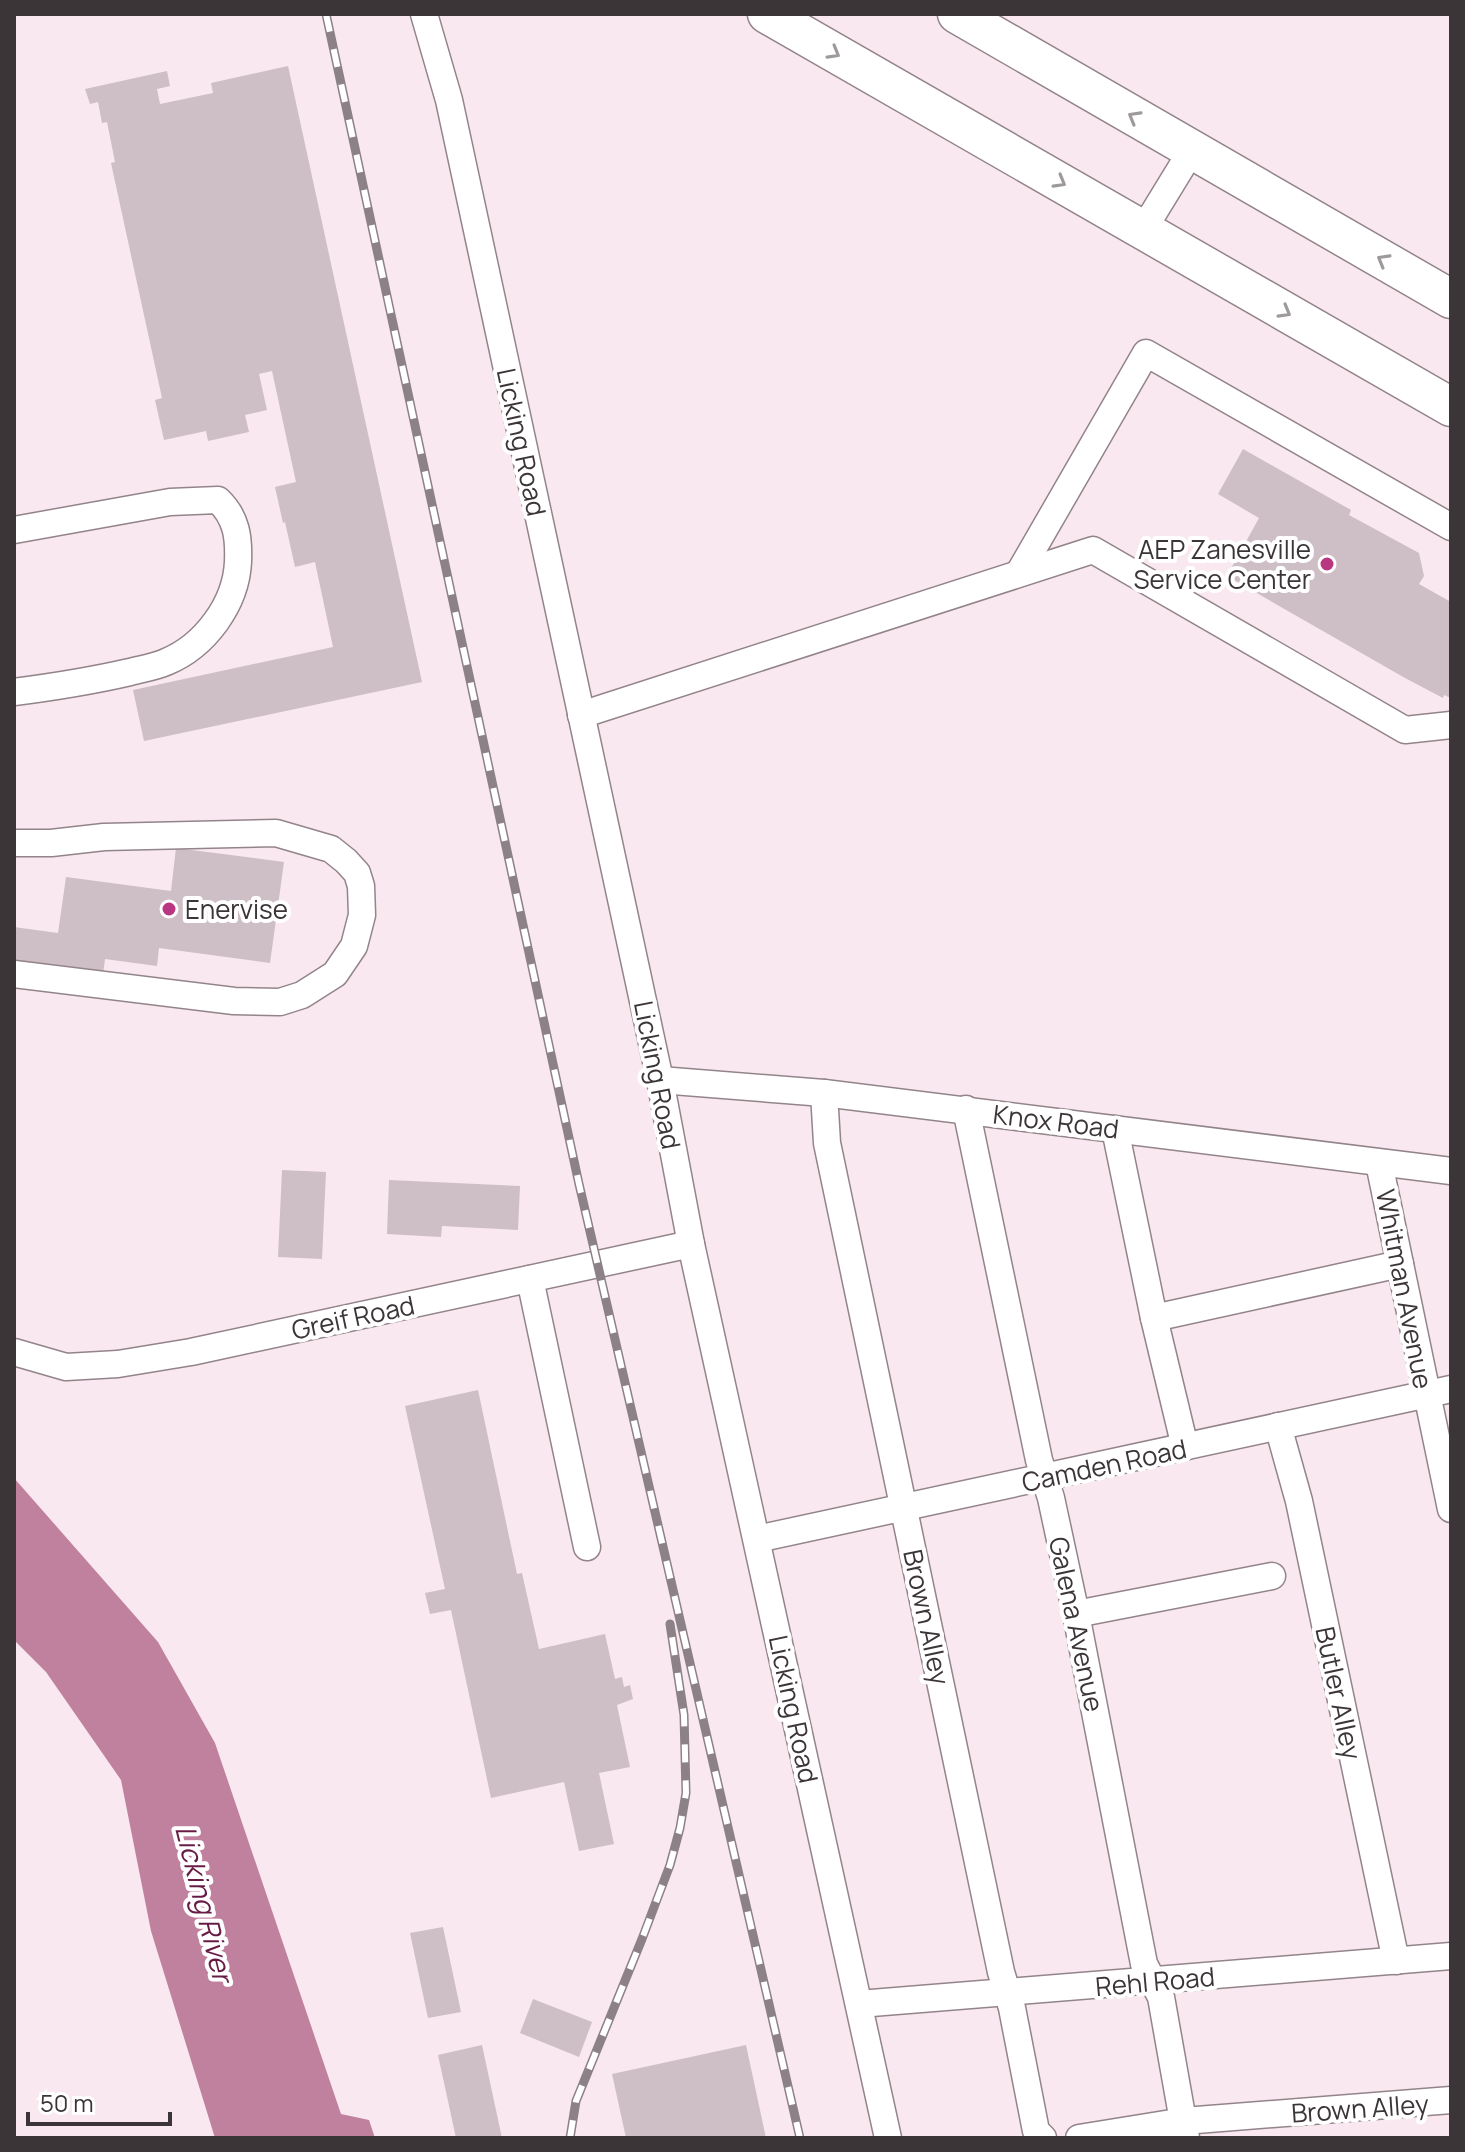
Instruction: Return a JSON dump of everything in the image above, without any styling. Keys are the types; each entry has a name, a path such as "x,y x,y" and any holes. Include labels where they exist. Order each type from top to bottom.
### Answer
{"highway":[{"path":"767,14 1451,407"},
{"path":"957,14 1451,299"}],"street":[{"name":"Licking Road","path":"424,14 449,100 660,1080 691,1244 888,2138"},
{"path":"1143,230 1192,150"},
{"path":"1019,573 1146,353 1451,527"},
{"path":"14,530 170,502 218,500 229,511 239,544 237,578 229,602 215,624 191,648 165,663 95,680 14,692"},
{"path":"581,715 1093,550 1405,730 1451,725"},
{"path":"14,843 118,836 276,833 331,849 346,861 357,873 361,886 362,915 354,946 335,974 302,995 280,1002 234,1001 14,974"},
{"name":"Knox Road","path":"660,1080 824,1093 966,1109 1451,1171"},
{"name":"Brown Alley","path":"824,1093 827,1143 1001,1972 1036,2131 1043,2138"},
{"name":"Galena Avenue","path":"966,1109 1009,1321 1076,1614 1144,1964 1161,1997 1185,2130"},
{"path":"1115,1129 1154,1318 1185,1447"},
{"name":"Whitman Avenue","path":"1379,1163 1400,1264 1438,1391 1451,1509"},
{"name":"Greif Road","path":"14,1352 66,1367 118,1364 191,1352 691,1244"},
{"path":"1154,1318 1400,1264"},
{"path":"530,1279 587,1547"},
{"name":"Camden Road","path":"757,1539 1438,1391"},
{"name":"Butler Alley","path":"1278,1426 1299,1501 1396,1961"},
{"path":"1076,1614 1272,1576"},
{"name":"Rehl Road","path":"859,2004 1451,1956"},
{"name":"Brown Alley","path":"1079,2138 1185,2130 1451,2100"}],"water":[{"name":"Licking River","path":"14,1478 158,1642 215,1743 341,2114 369,2120 375,2138 215,2138 151,1931 121,1780 46,1672 14,1640"}],"building":[{"path":"288,66 422,682 144,741 133,690 333,647 315,562 295,567 275,487 296,482 272,371 259,374 267,410 245,415 249,432 208,441 206,431 164,440 155,400 162,398 111,163 115,162 107,122 102,123 98,102 90,104 85,89 167,71 170,86 157,89 160,104 213,93 211,83"},
{"name":"AEP Zanesville Service Center","path":"1243,449 1351,510 1349,515 1419,553 1424,576 1419,584 1451,602 1451,698 1444,695 1443,698 1405,678 1227,576 1259,518 1218,494"},
{"name":"Enervise","path":"176,848 284,862 270,963 159,948 157,966 105,959 103,975 14,963 14,927 58,933 66,877 171,891"},
{"path":"282,1170 326,1172 322,1259 278,1257"},
{"path":"389,1180 520,1186 518,1230 442,1226 441,1237 387,1234"},
{"path":"478,1390 517,1574 522,1573 539,1649 605,1634 615,1679 622,1677 624,1687 630,1685 633,1699 617,1705 630,1767 599,1773 614,1844 579,1851 564,1782 491,1798 451,1610 430,1614 425,1593 445,1589 405,1406"},
{"path":"443,1927 461,2012 428,2018 410,1933"},
{"path":"533,1999 592,2022 579,2057 520,2033"},
{"path":"482,2045 502,2138 456,2138 438,2055"},
{"path":"746,2045 766,2138 626,2138 612,2074"}],"railway":[{"path":"326,14 579,1184 800,2138"},
{"path":"570,2138 576,2101 642,1939 670,1865 680,1828 686,1793 684,1715 670,1624"}],"place":[{"name":"AEP Zanesville Service Center","path":"1327,564"},
{"name":"Enervise","path":"169,909"}]}
